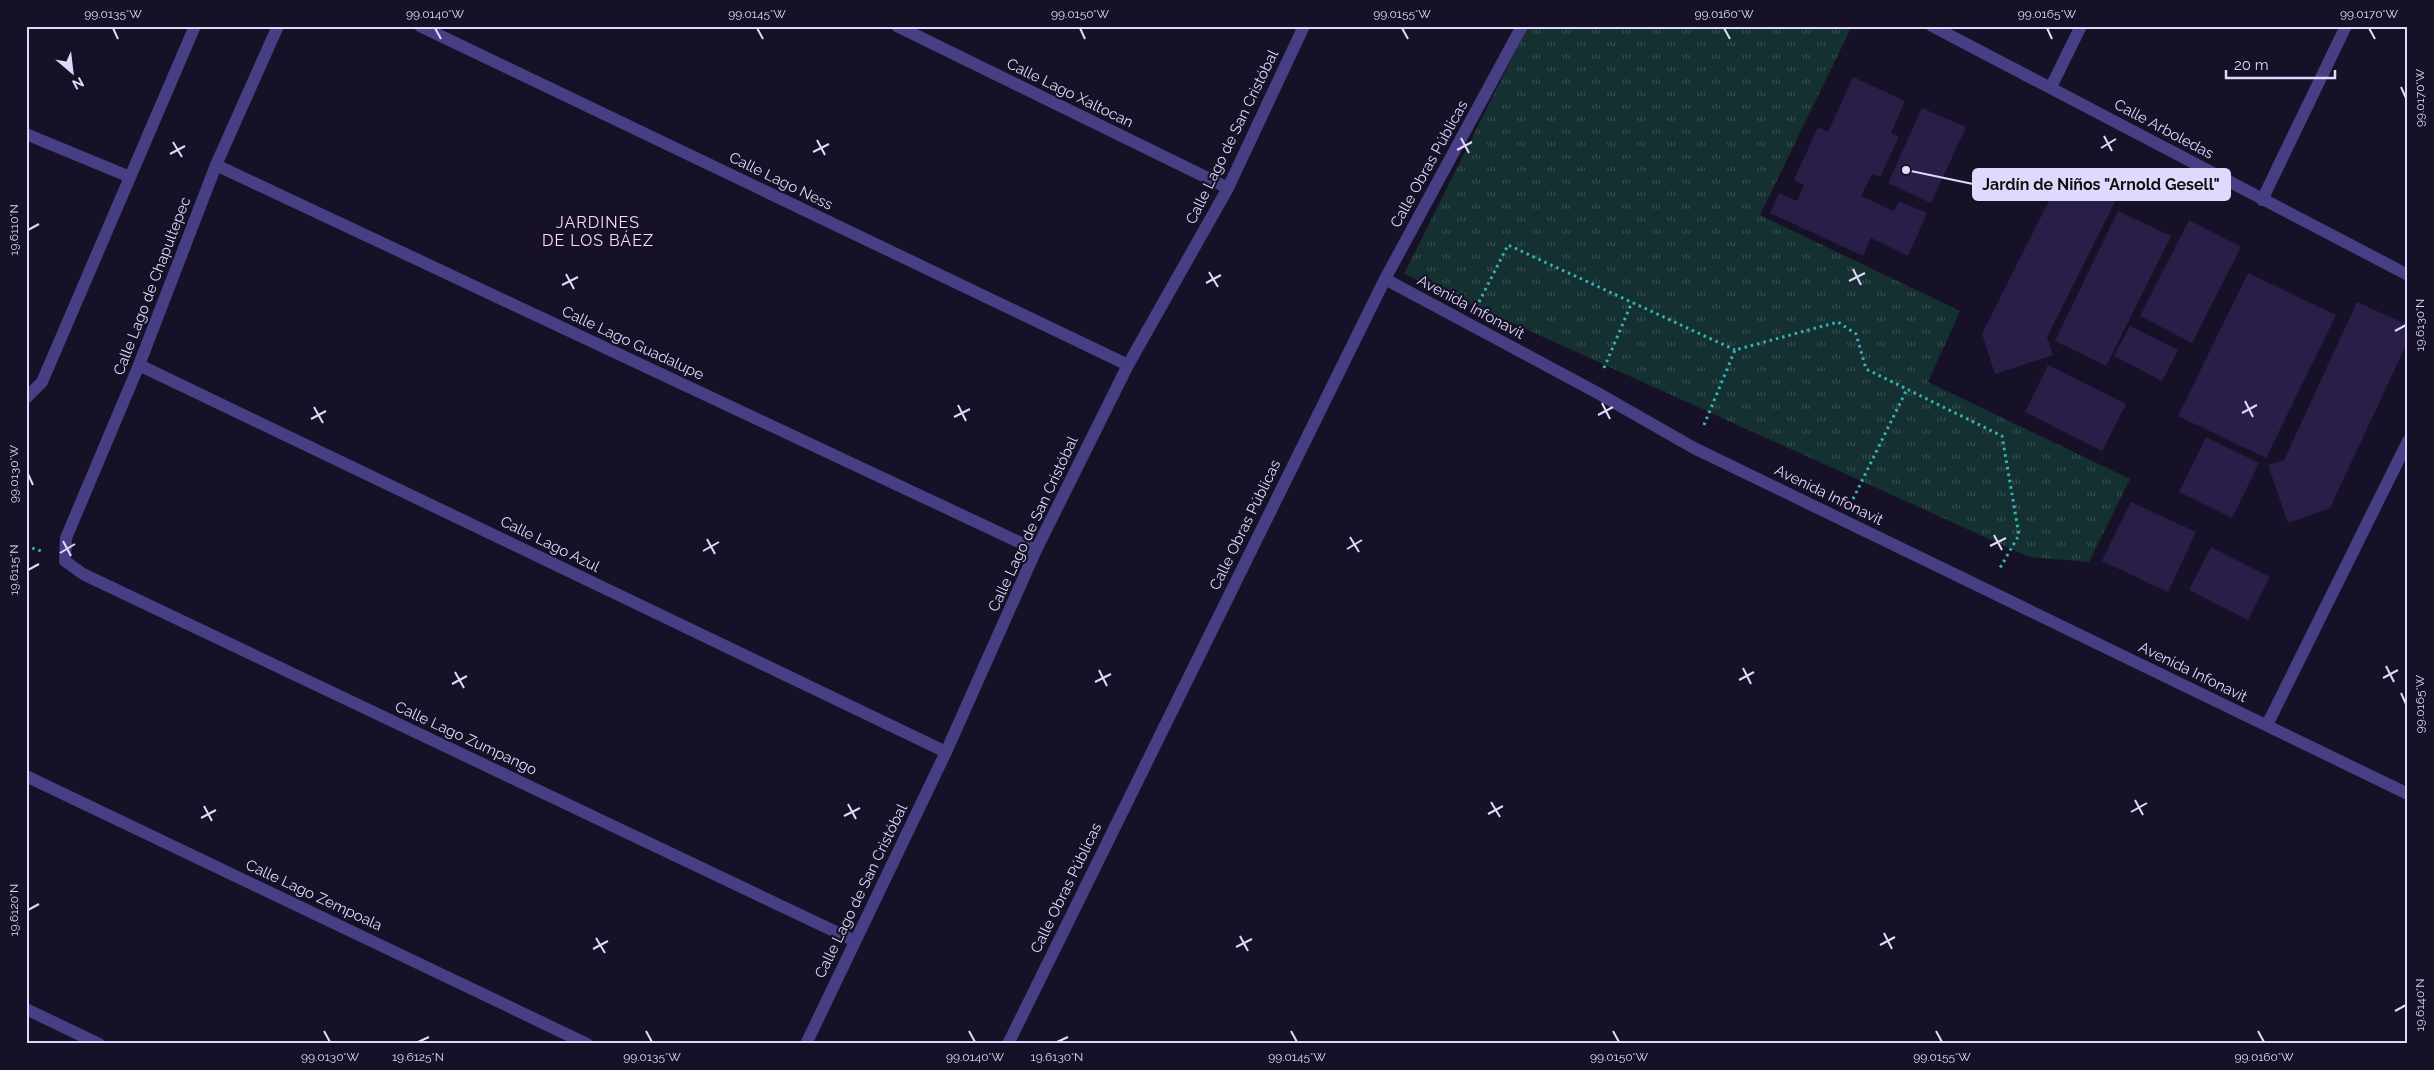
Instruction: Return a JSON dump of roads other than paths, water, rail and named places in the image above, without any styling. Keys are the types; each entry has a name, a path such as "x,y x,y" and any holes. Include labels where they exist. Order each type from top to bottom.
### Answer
{"street":[{"path":"26,398 42,382 195,26"},
{"name":"Calle Lago de Chapultepec","path":"65,561 66,538 139,365 216,165 278,26"},
{"name":"Calle Lago Ness","path":"420,26 1128,365"},
{"name":"Calle Lago Xaltocan","path":"897,26 1228,188"},
{"name":"Calle Lago de San Cristóbal","path":"806,1044 946,752 1036,550 1128,365 1228,188 1304,26"},
{"name":"Calle Obras Públicas","path":"1008,1044 1385,279 1522,26"},
{"name":"Calle Arboledas","path":"1932,26 2408,275"},
{"path":"2051,87 2081,26"},
{"path":"2262,200 2346,26"},
{"path":"26,134 130,177"},
{"name":"Calle Lago Guadalupe","path":"216,165 1036,550"},
{"name":"Avenida Infonavit","path":"1385,279 1594,391 1694,448 2408,794"},
{"name":"Calle Lago Azul","path":"139,365 946,752"},
{"path":"2267,725 2408,441"},
{"name":"Calle Lago Zumpango","path":"65,561 83,574 855,941"},
{"name":"Calle Lago Zempoala","path":"26,776 587,1044"},
{"path":"26,1009 99,1044"}],"place":[{"name":"Jardín de Niños \"Arnold Gesell\"","path":"1906,170"}],"district":[{"name":"JARDINES DE LOS BÁEZ","path":"598,231"}]}
